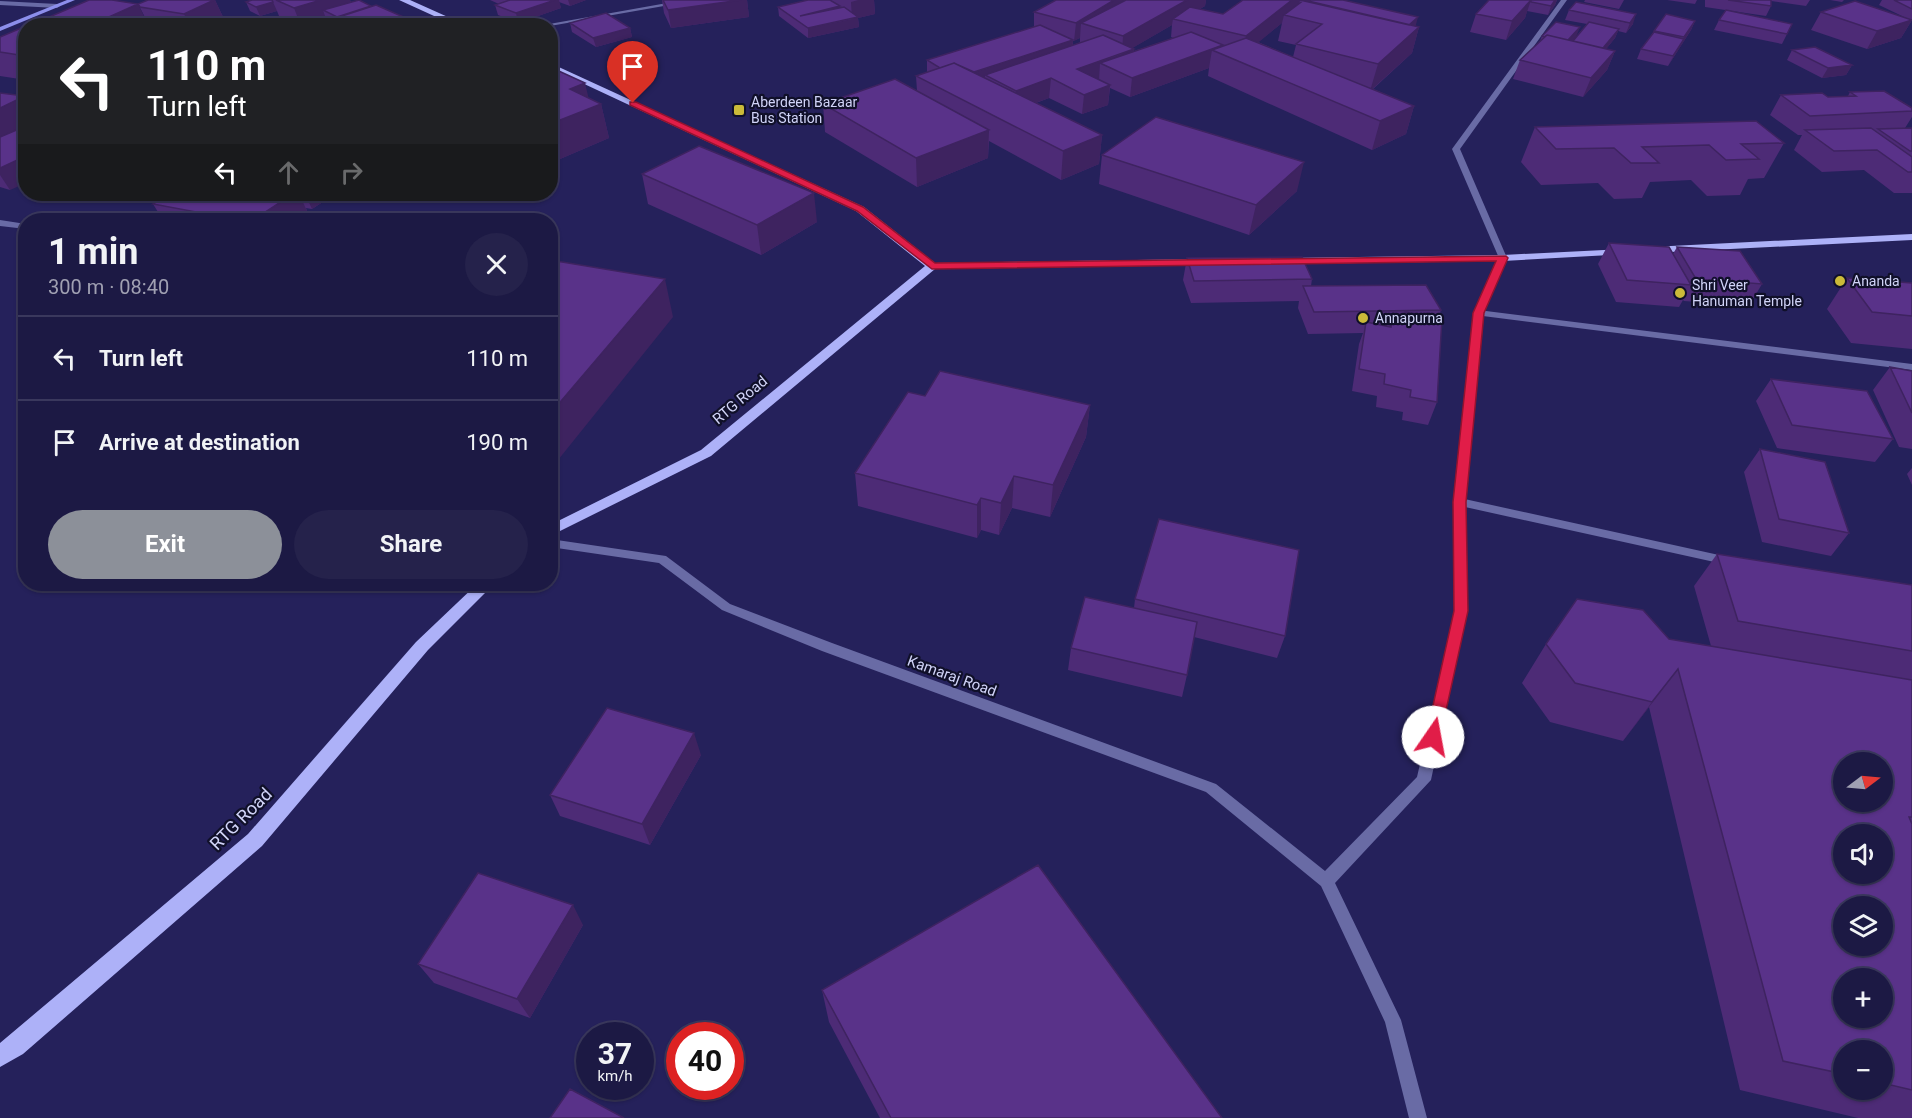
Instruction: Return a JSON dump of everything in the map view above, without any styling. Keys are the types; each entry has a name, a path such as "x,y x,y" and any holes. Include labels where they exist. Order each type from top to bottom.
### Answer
{"main road":[{"path":"27,18 72,0"},
{"path":"403,0 445,18"},
{"path":"0,29 18,22"},
{"path":"558,69 860,209 932,266 1217,262"},
{"path":"1277,261 1503,258 1912,237"},
{"name":"RTG Road","path":"558,527 706,453 932,266"},
{"name":"RTG Road","path":"0,1056 15,1046 255,840 422,646 479,591"}],"street":[{"path":"558,23 695,0"},
{"path":"1418,1118 1393,1020 1326,881 1424,780 1461,611 1460,502 1478,313 1503,258 1456,149 1564,0"},
{"path":"0,3 57,6"},
{"path":"0,223 18,226"},
{"path":"1478,313 1912,367"},
{"path":"1460,502 1738,563"},
{"name":"Kamaraj Road","path":"558,544 662,559 726,606 827,647 1211,788 1326,881"}],"building":[{"path":"89,0 112,0 138,4 107,18 47,18"},
{"path":"148,0 214,0 184,14 140,7 138,4"},
{"path":"272,0 273,2 256,7 246,2"},
{"path":"276,0 321,0 294,8"},
{"path":"359,0 371,6 337,17 323,10"},
{"path":"510,0 555,0 516,13 495,5"},
{"path":"663,0 741,0 668,10"},
{"path":"808,0 830,0 840,6 800,16 844,7 858,17 808,28 778,7"},
{"path":"1056,0 1114,0 1076,23 1034,12"},
{"path":"1126,0 1187,0 1123,36 1081,23"},
{"path":"1243,0 1292,0 1246,36 1173,19 1190,7 1223,14"},
{"path":"1300,0 1343,0 1418,17 1409,25"},
{"path":"1304,0 1419,27 1378,64 1296,44 1322,24 1284,15"},
{"path":"1489,0 1531,0 1512,21 1476,14"},
{"path":"1531,0 1555,0 1551,6 1531,2"},
{"path":"1728,0 1771,0 1771,6"},
{"path":"1894,0 1912,0 1912,9"},
{"path":"1855,1 1912,20 1877,31 1821,12"},
{"path":"1576,2 1636,14 1630,23 1569,10"},
{"path":"376,5 406,18 336,18"},
{"path":"1726,10 1792,24 1787,34 1719,20"},
{"path":"606,13 630,28 593,38 570,23"},
{"path":"1666,14 1695,21 1684,37 1654,31"},
{"path":"1556,22 1580,27 1568,40 1542,36"},
{"path":"1589,22 1619,29 1603,48 1573,41"},
{"path":"1040,25 1073,40 974,72 954,63 940,68 927,60"},
{"path":"18,29 18,55 0,52 0,37"},
{"path":"1191,32 1223,45 1132,78 1100,63"},
{"path":"1654,32 1684,39 1673,56 1641,49"},
{"path":"1103,35 1134,49 1077,69 1110,85 1084,95 1051,78 1016,91 985,75"},
{"path":"1547,35 1615,51 1591,78 1520,60"},
{"path":"1246,38 1414,106 1380,121 1212,50"},
{"path":"1815,47 1852,65 1828,68 1792,50"},
{"path":"954,63 1102,135 1063,151 916,76"},
{"path":"558,71 585,83 570,89 601,104 558,121"},
{"path":"895,79 989,130 916,158 823,104"},
{"path":"1884,91 1912,108 1912,111 1810,116 1781,95 1822,93 1828,97 1856,96 1850,92"},
{"path":"0,93 18,95 18,99 0,108"},
{"path":"1156,117 1304,162 1256,205 1102,155"},
{"path":"1756,121 1784,143 1741,144 1759,159 1726,160 1709,145 1642,147 1659,163 1631,163 1614,148 1556,149 1535,127"},
{"path":"1871,128 1912,157 1912,172 1908,172 1877,150 1834,151 1805,130"},
{"path":"1912,128 1912,151 1878,129"},
{"path":"18,129 18,160 0,168 0,137"},
{"path":"699,146 814,193 757,225 642,174"},
{"path":"158,201 282,201 264,213 201,213 153,204"},
{"path":"1609,243 1669,247 1691,285 1627,280"},
{"path":"1677,247 1740,251 1762,284 1696,279"},
{"path":"1302,257 1312,279 1194,281 1187,258"},
{"path":"558,261 665,279 558,405"},
{"path":"1847,278 1912,283 1912,316 1872,312"},
{"path":"1426,285 1441,310 1314,312 1303,286"},
{"path":"1405,312 1442,318 1437,402 1410,397 1411,390 1384,384 1385,374 1359,369 1366,322 1391,327 1393,313 1405,315"},
{"path":"1890,367 1912,371 1912,413"},
{"path":"940,371 1090,405 1053,485 1014,476 1001,503 981,498 977,505 855,473 908,392 925,396"},
{"path":"1771,379 1867,391 1893,439 1792,425"},
{"path":"1760,449 1825,462 1849,533 1779,519"},
{"path":"1159,519 1299,550 1285,636 1135,599"},
{"path":"1717,554 1912,585 1912,651 1738,621"},
{"path":"1085,597 1197,622 1187,675 1071,648"},
{"path":"1577,599 1643,610 1669,639 1912,680 1912,817 1909,817 1912,824 1912,1090 1893,1086 1893,1040 1833,1040 1833,1072 1783,1061 1678,669 1652,702 1575,683 1546,644"},
{"path":"607,708 694,733 642,824 550,795"},
{"path":"1038,865 1222,1118 891,1118 822,990"},
{"path":"478,873 573,905 517,999 418,964"},
{"path":"570,1089 576,1092 576,1100 590,1100 624,1118 550,1118"}],"place":[{"name":"Aberdeen Bazaar Bus Station","path":"739,110"},
{"name":"Ananda","path":"1840,281"},
{"name":"Shri Veer Hanuman Temple","path":"1680,293"},
{"name":"Annapurna","path":"1363,318"}],"route":[{"path":"633,103 860,209 932,266 1503,258 1478,313 1460,502 1461,611 1433,737"}]}
